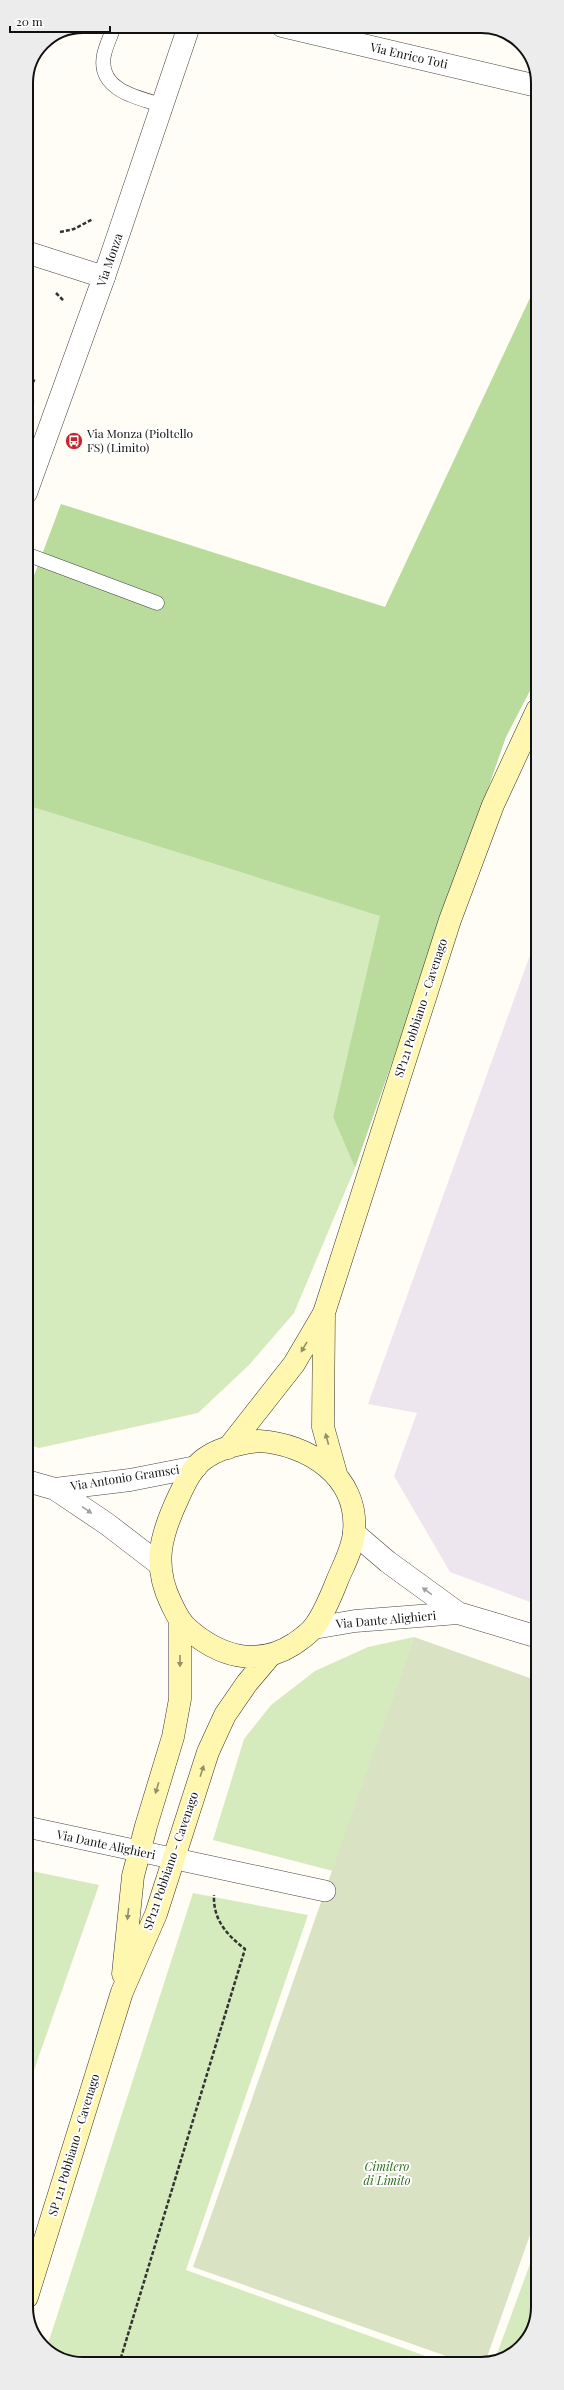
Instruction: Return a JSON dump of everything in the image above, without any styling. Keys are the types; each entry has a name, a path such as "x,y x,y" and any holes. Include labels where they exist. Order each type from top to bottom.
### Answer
{"main road":[{"name":"SP121 Pobbiano - Cavenago","path":"228,1448 294,1364 324,1313 450,920 493,805 531,723"},
{"name":"SP121 Pobbiano - Cavenago","path":"324,1313 323,1427 337,1476 351,1507 354,1533"},
{"path":"337,1476 319,1460 305,1451 286,1444 259,1441 228,1448 204,1460 196,1467 185,1483 173,1509 160,1548 159,1564 163,1583 180,1622 196,1636 224,1651 251,1658 269,1657 288,1648 314,1628 334,1590 354,1533"},
{"name":"SP121 Pobbiano - Cavenago","path":"122,1992 128,1911 139,1852 173,1737 180,1699 180,1622"},
{"name":"SP121 Pobbiano - Cavenago","path":"122,1992 156,1914 208,1752 225,1715 247,1683 269,1657"},
{"name":"SP 121 Pobbiano - Cavenago","path":"33,2278 122,1992"}],"street":[{"name":"Via Monza","path":"33,474 104,278 187,33"},
{"name":"Via Enrico Toti","path":"312,33 531,85"},
{"path":"33,254 104,278"},
{"name":"Via Antonio Gramsci","path":"55,1489 130,1480 196,1467"},
{"name":"Via Antonio Gramsci","path":"33,1483 55,1489 107,1524 159,1564"},
{"name":"Via Dante Alighieri","path":"354,1533 388,1562 458,1614"},
{"name":"Via Dante Alighieri","path":"314,1628 355,1621 458,1614 531,1635"},
{"name":"Via Dante Alighieri","path":"33,1829 325,1891"}],"lane":[{"path":"112,33 104,56 104,68 108,79 124,92 162,105"},
{"path":"33,557 157,603"}],"path":[{"path":"55,233 74,229 94,219 97,214"},
{"path":"120,2357 245,1950 221,1926 217,1917 214,1899 218,1869"}],"shaded area":[{"path":"531,955 531,1602 450,1572 394,1476 417,1413 368,1404"}],"green space":[{"path":"531,296 531,689 506,737 355,1168 333,1117 380,916 33,807 33,578 61,504 385,607"},
{"path":"33,807 381,916 333,1117 355,1168 294,1313 249,1365 198,1413 39,1448 33,1446"},
{"path":"414,1637 333,1871 213,1840 244,1739 271,1705 315,1671 368,1647"},
{"name":"Cimitero di Limito","path":"414,1637 531,1679 531,2232 487,2356 449,2357 193,2267"},
{"path":"33,1871 99,1885 33,2073"},
{"path":"193,1893 308,1915 186,2270 428,2357 80,2357 64,2353 48,2343"},
{"path":"531,2261 531,2314 526,2329 521,2338 509,2349 497,2354"}],"place":[{"name":"Via Monza (Pioltello FS) (Limito)","path":"74,441"}]}
